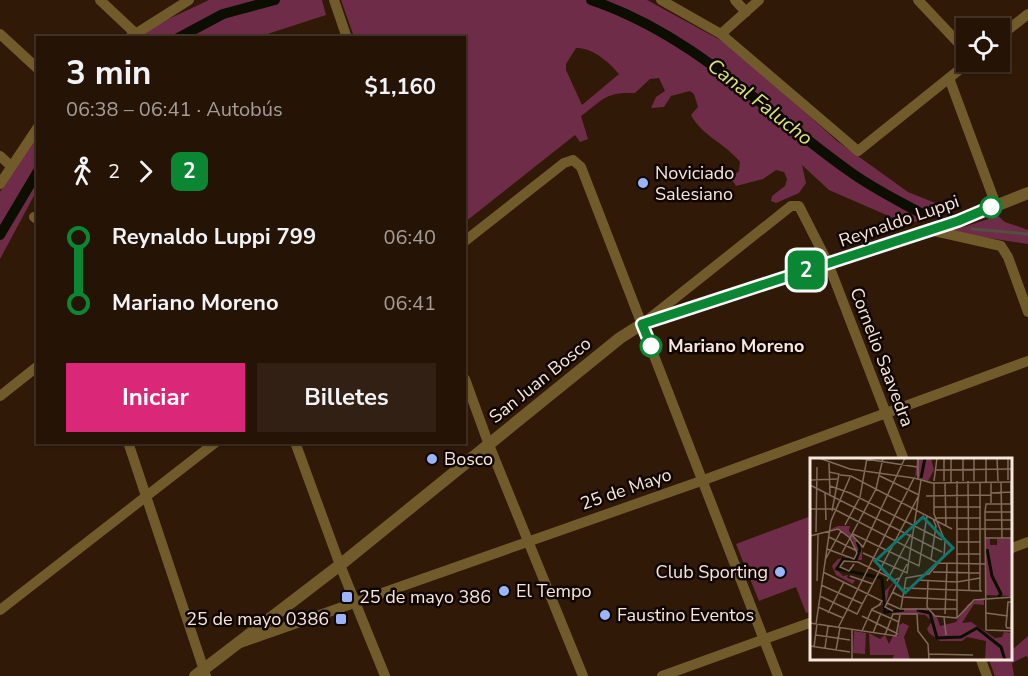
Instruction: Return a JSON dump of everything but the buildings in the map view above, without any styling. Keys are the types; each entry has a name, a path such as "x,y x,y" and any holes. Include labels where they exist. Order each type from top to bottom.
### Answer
{"street":[{"path":"100,0 132,35 189,0"},
{"path":"334,0 346,36"},
{"path":"661,0 721,34 858,151 956,72"},
{"path":"735,0 746,12"},
{"path":"721,34 759,0"},
{"path":"918,0 956,40"},
{"path":"1010,28 1028,14"},
{"path":"0,34 36,67"},
{"path":"949,78 996,205"},
{"path":"0,184 10,165 36,130"},
{"path":"0,156 10,165"},
{"path":"466,240 552,170 573,160 581,167 778,676"},
{"name":"Reynaldo Luppi","path":"642,324 930,230 1028,193"},
{"name":"San Juan Bosco","path":"202,674 234,645 340,565 620,338 642,324 796,204"},
{"name":"Cornelio Saavedra","path":"796,204 803,210 828,263 903,458"},
{"path":"930,230 1001,246 1008,256 1028,312"},
{"name":"25 de Mayo","path":"234,645 527,540 701,481 1028,361"},
{"path":"0,396 36,368"},
{"path":"466,382 489,445 583,676"},
{"path":"129,444 202,674"},
{"path":"0,610 213,444"},
{"path":"296,444 340,565 385,676"},
{"path":"1013,547 1028,542"},
{"path":"662,676 810,623"},
{"path":"981,661 987,676"}],"shaded area":[{"path":"209,0 322,0 326,15 261,36 139,36 143,31"},
{"path":"341,0 647,0 733,47 837,141 908,192 955,211 907,224 829,190 802,165 806,183 799,193 776,203 771,201 772,196 785,186 787,179 784,172 776,170 763,179 736,186 731,178 739,171 740,162 701,129 691,115 698,107 694,94 690,91 671,96 664,107 651,108 656,97 665,91 659,78 650,79 635,93 611,95 600,101 581,116 588,139 580,142 575,135 466,221 466,36 354,36","holes":["576,48 588,50 600,56 619,74 582,105 566,70 566,64"]},
{"path":"36,136 36,192 0,259 0,192 24,151"},
{"path":"998,216 1005,222 1028,230 1028,244 948,232"},
{"name":"Club Sporting","path":"810,516 810,612 806,613 796,587 759,601 736,544"},
{"path":"1028,636 1028,658 1026,656 1012,663 1014,676 995,676 989,661 1013,661 1013,649"}],"waterway":[{"name":"Canal Falucho","path":"182,36 223,14 275,0"},
{"name":"Canal Falucho","path":"591,0 628,15 695,53 849,171 876,189 924,215"},
{"name":"Canal Falucho","path":"0,235 36,174"},
{"name":"Canal Falucho","path":"972,229 1028,234"}],"bus line":[{"name":"2","path":"651,346 642,324 958,221 991,207"}],"place":[{"name":"Noviciado Salesiano","path":"643,183"},
{"name":"Mariano Moreno","path":"651,346"},
{"name":"Bosco","path":"432,459"},
{"name":"Club Sporting","path":"780,572"},
{"name":"El Tempo","path":"504,591"},
{"name":"25 de mayo 386","path":"347,597"},
{"name":"Faustino Eventos","path":"605,615"},
{"name":"25 de mayo 0386","path":"341,619"}]}
